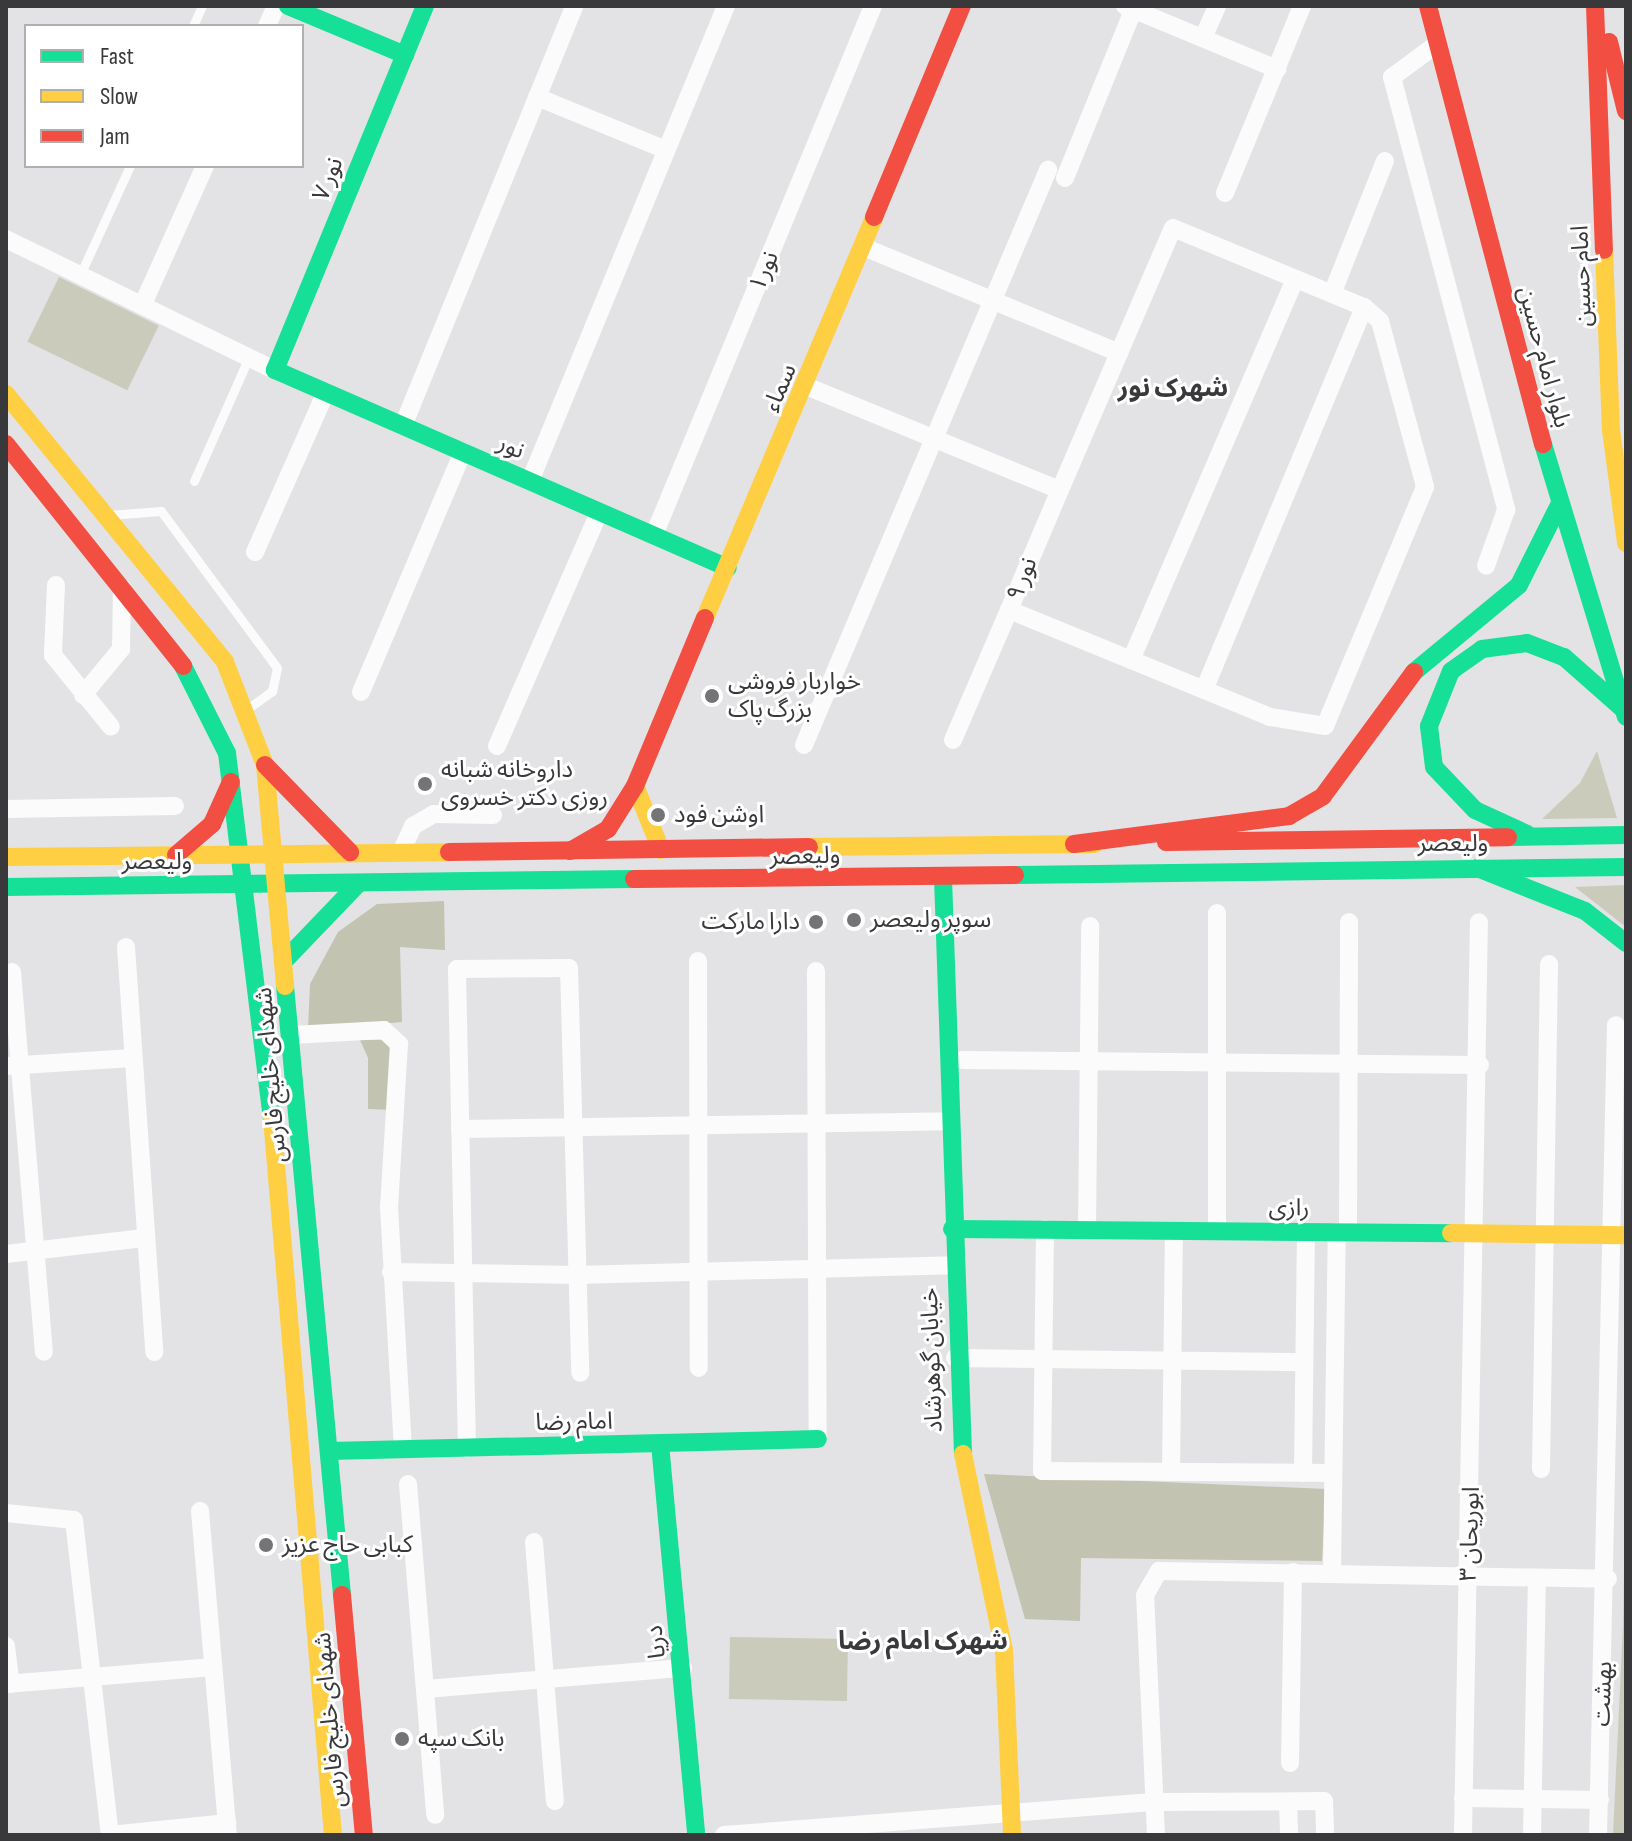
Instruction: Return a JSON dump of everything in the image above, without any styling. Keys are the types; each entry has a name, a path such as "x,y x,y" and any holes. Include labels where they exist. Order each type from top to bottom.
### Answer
{"main road":[{"path":"288,6 405,55"},
{"name":"نور ۷","path":"275,370 425,6"},
{"name":"سماء","path":"568,853 608,829 635,786 866,248 962,6"},
{"name":"بلوار امام حسین","path":"1428,6 1559,505 1625,713"},
{"path":"1598,6 1626,110"},
{"name":"امام حسین","path":"1598,6 1611,430 1626,543"},
{"name":"نور","path":"275,370 728,568"},
{"name":"شهدای خلیج فارس","path":"6,394 225,662 247,709 265,765 364,1835"},
{"name":"شهدای خلیج فارس","path":"6,444 122,582 194,680 214,715 232,778 267,1058 333,1835"},
{"path":"1074,844 1289,816 1309,807 1348,771 1415,671 1519,585 1559,505"},
{"path":"1527,834 1475,810 1434,767 1429,726 1451,671 1482,649 1527,643 1564,657 1625,713"},
{"path":"265,765 350,852"},
{"path":"176,855 212,824 232,778"},
{"path":"635,786 661,850"},
{"name":"ولیعصر","path":"6,857 275,852 568,853 1527,834 1626,835"},
{"name":"ولیعصر","path":"6,887 943,878 1626,867"},
{"path":"1477,868 1575,906 1626,943"},
{"name":"خیابان گوهرشاد","path":"943,878 955,1358 961,1454 1004,1650 1012,1835"},
{"path":"285,960 357,885"},
{"name":"رازی","path":"952,1229 1621,1235"},
{"name":"امام رضا","path":"330,1451 818,1439"},
{"name":"دریا","path":"660,1444 696,1835"}],"street":[{"path":"403,426 574,6"},
{"path":"530,481 726,6"},
{"name":"نور۱","path":"654,535 873,6"},
{"path":"1203,38 1217,6"},
{"path":"1225,193 1302,6"},
{"path":"804,745 993,300 1056,174 1131,7 1277,69"},
{"path":"1437,44 1392,77 1506,510 1486,566"},
{"path":"537,97 666,150"},
{"path":"1332,294 1385,161"},
{"path":"143,304 204,168"},
{"name":"نور ۹","path":"1295,279 1173,228 1009,610 1270,717 1325,726 1425,487 1380,321 1364,307"},
{"path":"6,239 275,370"},
{"path":"866,248 1119,353"},
{"path":"1131,660 1295,279 1364,307 1204,690"},
{"path":"806,386 1060,490"},
{"path":"255,552 326,392"},
{"path":"361,692 463,452"},
{"path":"497,746 599,512"},
{"path":"83,695 121,649 122,582"},
{"path":"56,585 53,655 111,727"},
{"path":"953,740 1009,610"},
{"path":"6,809 175,806"},
{"path":"401,852 413,826 434,814 493,815"},
{"path":"1217,913 1220,1063 1217,1231"},
{"path":"1332,1573 1333,1473 1351,1064 1349,922"},
{"name":"ابوریحان ۳","path":"1463,1835 1478,1234 1479,922"},
{"path":"1087,1230 1090,926"},
{"path":"126,947 154,1352"},
{"path":"698,961 702,1272 699,1368"},
{"path":"1541,1469 1549,1232 1549,964"},
{"path":"467,1448 457,969 569,968 576,1127 576,1275 580,1373"},
{"path":"816,971 820,1269 818,1439"},
{"path":"12,972 13,1066 38,1250 44,1352"},
{"name":"بهشت","path":"1598,1835 1621,1235 1616,1025"},
{"path":"292,1035 395,1034 400,1104 392,1148 391,1272 403,1449"},
{"path":"13,1066 133,1058"},
{"path":"962,1060 1480,1065"},
{"path":"460,1129 950,1121"},
{"path":"1045,1229 1042,1471 1333,1473"},
{"path":"1171,1472 1174,1231"},
{"path":"1303,1473 1306,1232"},
{"path":"6,1254 144,1238"},
{"path":"391,1272 576,1275 953,1265"},
{"path":"955,1358 1304,1362"},
{"path":"408,1484 435,1815"},
{"path":"6,1513 74,1520 110,1835 228,1829 200,1511"},
{"path":"534,1542 555,1801"},
{"path":"1156,1835 1145,1595 1159,1571 1332,1573 1469,1579 1608,1579"},
{"path":"1290,1763 1293,1572"},
{"path":"1532,1835 1537,1579"},
{"path":"6,1646 9,1684 92,1674 213,1667"},
{"path":"426,1689 683,1668"},
{"path":"1463,1798 1600,1800"},
{"path":"724,1835 1156,1802 1324,1801 1325,1835"},
{"path":"1288,1803 1289,1835"}],"lane":[{"path":"80,275 129,168"},
{"path":"194,481 248,359"},
{"path":"106,515 149,506 161,511 268,656 277,681 247,709"}],"green space":[{"path":"59,277 159,326 127,390 27,342"},
{"path":"1597,751 1617,818 1542,819 1580,783"},
{"path":"1626,885 1626,927 1575,887"},
{"path":"444,901 445,950 400,947 402,1022 308,1030 310,984 338,932 377,904"},
{"path":"360,1040 393,1040 397,1110 368,1109 368,1058"},
{"path":"1626,1454 1626,1835 1613,1835 1623,1626"},
{"path":"984,1474 1326,1489 1322,1561 1081,1558 1080,1621 1025,1619"},
{"path":"730,1637 848,1639 847,1701 729,1699"}],"traffic: fast":[{"path":"288,6 405,55"},
{"path":"425,6 275,370 728,568"},
{"path":"1543,444 1626,717"},
{"path":"1414,672 1519,585 1559,505"},
{"path":"1527,834 1475,810 1434,767 1429,726 1451,671 1482,649 1527,643 1564,657 1623,709"},
{"path":"183,666 227,753 272,1118"},
{"path":"1508,837 1626,835"},
{"path":"1015,875 1626,867"},
{"path":"1477,868 1585,911 1626,943"},
{"path":"943,878 963,1454"},
{"path":"6,887 634,879"},
{"path":"285,960 357,885"},
{"path":"285,986 342,1595"},
{"path":"952,1229 1451,1233"},
{"path":"330,1451 818,1439"},
{"path":"660,1444 696,1835"}],"traffic: slow":[{"path":"705,618 874,217"},
{"path":"1604,250 1611,430 1626,543"},
{"path":"6,394 225,662 265,765 285,986"},
{"path":"635,786 661,850"},
{"path":"809,847 1095,844"},
{"path":"6,857 449,852"},
{"path":"272,1118 333,1835"},
{"path":"1451,1233 1626,1235"},
{"path":"963,1454 1004,1650 1012,1835"}],"traffic: jam":[{"path":"874,217 962,6"},
{"path":"1428,6 1543,444"},
{"path":"1595,6 1604,250"},
{"path":"1609,42 1626,111"},
{"path":"6,444 183,666"},
{"path":"570,851 608,829 635,786 705,618"},
{"path":"1074,844 1289,816 1323,796 1414,672"},
{"path":"265,765 350,852"},
{"path":"176,855 212,824 231,782"},
{"path":"1166,842 1508,837"},
{"path":"449,852 809,847"},
{"path":"634,879 1015,875"},
{"path":"342,1595 364,1835"}],"place":[{"name":"خواربار فروشی بزرگ پاک","path":"712,696"},
{"name":"داروخانه شبانه روزی دکتر خسروی","path":"425,784"},
{"name":"اوشن فود","path":"658,815"},
{"name":"سوپر ولیعصر","path":"854,920"},
{"name":"دارا مارکت","path":"816,922"},
{"name":"کبابی حاج عزیز","path":"266,1545"},
{"name":"بانک سپه","path":"402,1739"}],"district":[{"name":"شهرک نور","path":"1173,389"},
{"name":"شهرک امام رضا","path":"923,1642"}]}
